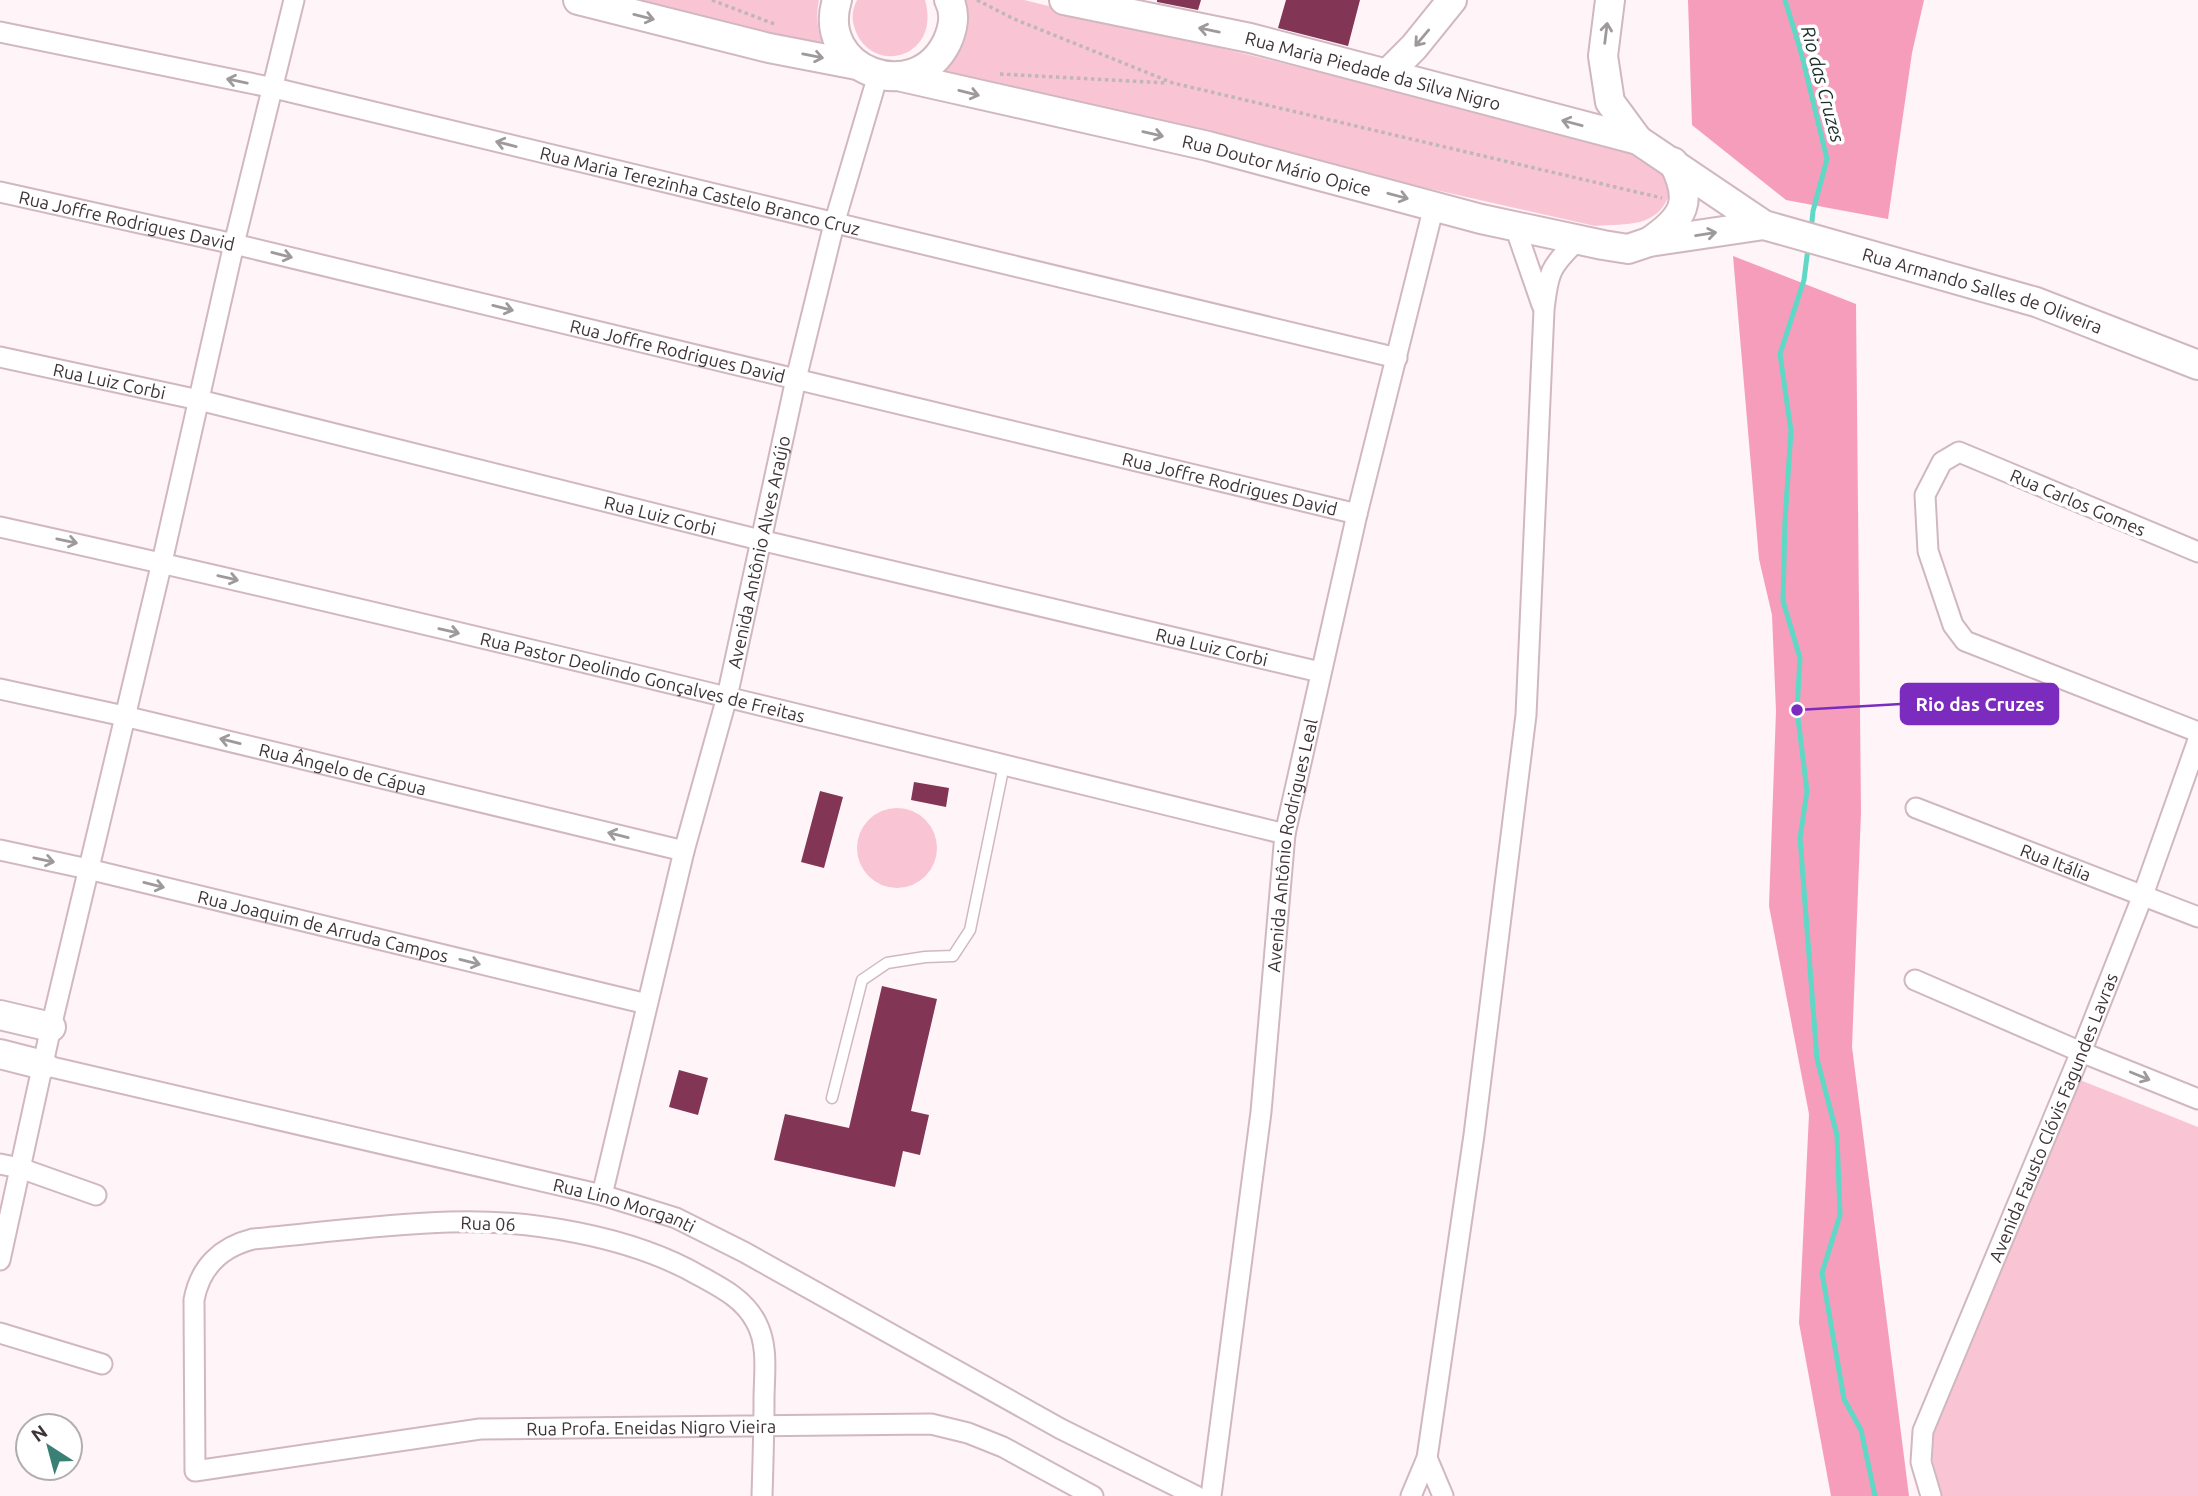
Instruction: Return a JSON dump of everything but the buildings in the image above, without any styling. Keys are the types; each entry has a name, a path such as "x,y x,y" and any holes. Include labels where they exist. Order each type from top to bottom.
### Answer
{"street":[{"path":"0,1260 51,1027 162,562 234,244 294,0"},
{"name":"Rua Doutor Mário Opice","path":"578,0 769,48 1208,146 1515,227 1577,240 1628,248 1649,242 1774,229"},
{"path":"836,0 834,26 842,48 879,72 922,70 941,54 952,31 952,6 949,0"},
{"name":"Rua Maria Piedade da Silva Nigro","path":"1064,0 1251,38 1638,140 1774,229"},
{"path":"1388,73 1414,47 1452,0"},
{"path":"1610,0 1603,56 1610,103 1638,140"},
{"name":"Rua Maria Terezinha Castelo Branco Cruz","path":"0,32 274,88 1397,358"},
{"name":"Avenida Antônio Alves Araújo","path":"602,1195 684,851 727,697 796,379 834,224 879,72"},
{"path":"1649,242 1677,219 1684,203 1683,181 1673,162"},
{"name":"Rua Joffre Rodrigues David","path":"0,192 234,244 1357,514"},
{"name":"Avenida Antônio Rodrigues Leal","path":"1211,1496 1261,1112 1285,834 1357,514 1434,206"},
{"path":"1515,227 1544,310"},
{"name":"Rua Armando Salles de Oliveira","path":"1774,229 2036,302 2198,365"},
{"path":"1411,1496 1427,1458 1474,1135 1526,715 1547,279 1555,262 1577,240"},
{"name":"Rua Luiz Corbi","path":"0,357 199,400 760,540 1320,672"},
{"name":"Rua Carlos Gomes","path":"2198,552 1959,452 1942,462 1925,495 1928,551 1953,625 1965,641 2198,732"},
{"name":"Rua Pastor Deolindo Gonçalves de Freitas","path":"0,527 162,562 1285,834"},
{"name":"Rua Ângelo de Cápua","path":"0,689 124,716 684,851"},
{"name":"Avenida Fausto Clóvis Fagundes Lavras","path":"1931,1496 1922,1462 1923,1431 2081,1052 2143,895 2198,740"},
{"name":"Rua Itália","path":"1916,808 2198,917"},
{"name":"Rua Joaquim de Arruda Campos","path":"0,850 647,1004"},
{"path":"1915,980 2198,1099"},
{"path":"0,1015 51,1027"},
{"name":"Rua Lino Morganti","path":"0,1054 602,1195 676,1218 744,1252 1061,1429 1196,1496"},
{"path":"0,1164 20,1168 96,1195"},
{"name":"Rua 06","path":"195,1471 194,1300 200,1278 213,1260 231,1246 253,1239 449,1222 522,1224 593,1236 641,1249 687,1268 729,1292 749,1311 762,1335 765,1349 764,1426"},
{"path":"0,1333 102,1364"},
{"name":"Rua Profa. Eneidas Nigro Vieira","path":"195,1471 480,1429 930,1424 968,1433 1003,1447 1093,1496"},
{"path":"762,1496 764,1426"},
{"path":"1427,1458 1443,1496"}],"lane":[{"path":"832,1098 862,980 887,963 953,956 970,930 1004,765"}],"path":[{"path":"977,0 1014,19 1172,83 1684,203"},
{"path":"992,74 1172,83"}],"shaded area":[{"path":"616,0 819,0 818,27 827,53"},
{"path":"857,0 925,0 927,20 923,37 914,48 901,55 887,56 873,52 862,42 854,26 853,13"},
{"path":"959,0 1024,0 1650,153 1660,160 1670,193 1657,213 1640,222 1595,226 928,75"},
{"path":"1688,0 1924,0 1912,53 1888,219 1786,200 1692,125"},
{"path":"1733,256 1856,304 1861,812 1852,1047 1909,1496 1831,1496 1799,1323 1809,1114 1769,906 1776,711 1772,615 1759,559"},
{"path":"897,808 912,811 925,820 934,833 937,848 934,863 925,876 912,885 897,888 882,885 869,876 860,863 857,848 860,833 869,820 882,811"},
{"path":"2075,1078 2198,1127 2198,1496 1941,1496 1932,1457 1933,1432"}],"waterway":[{"name":"Rio das Cruzes","path":"1785,0 1801,52 1827,159 1813,211 1811,231"},
{"name":"Rio das Cruzes","path":"1808,248 1804,280 1780,354 1791,431 1783,601 1800,658 1797,710 1807,791 1800,838 1817,1059 1837,1135 1840,1215 1822,1273 1844,1399 1861,1430 1875,1496"}],"place":[{"name":"Rio das Cruzes","path":"1797,710"}]}
